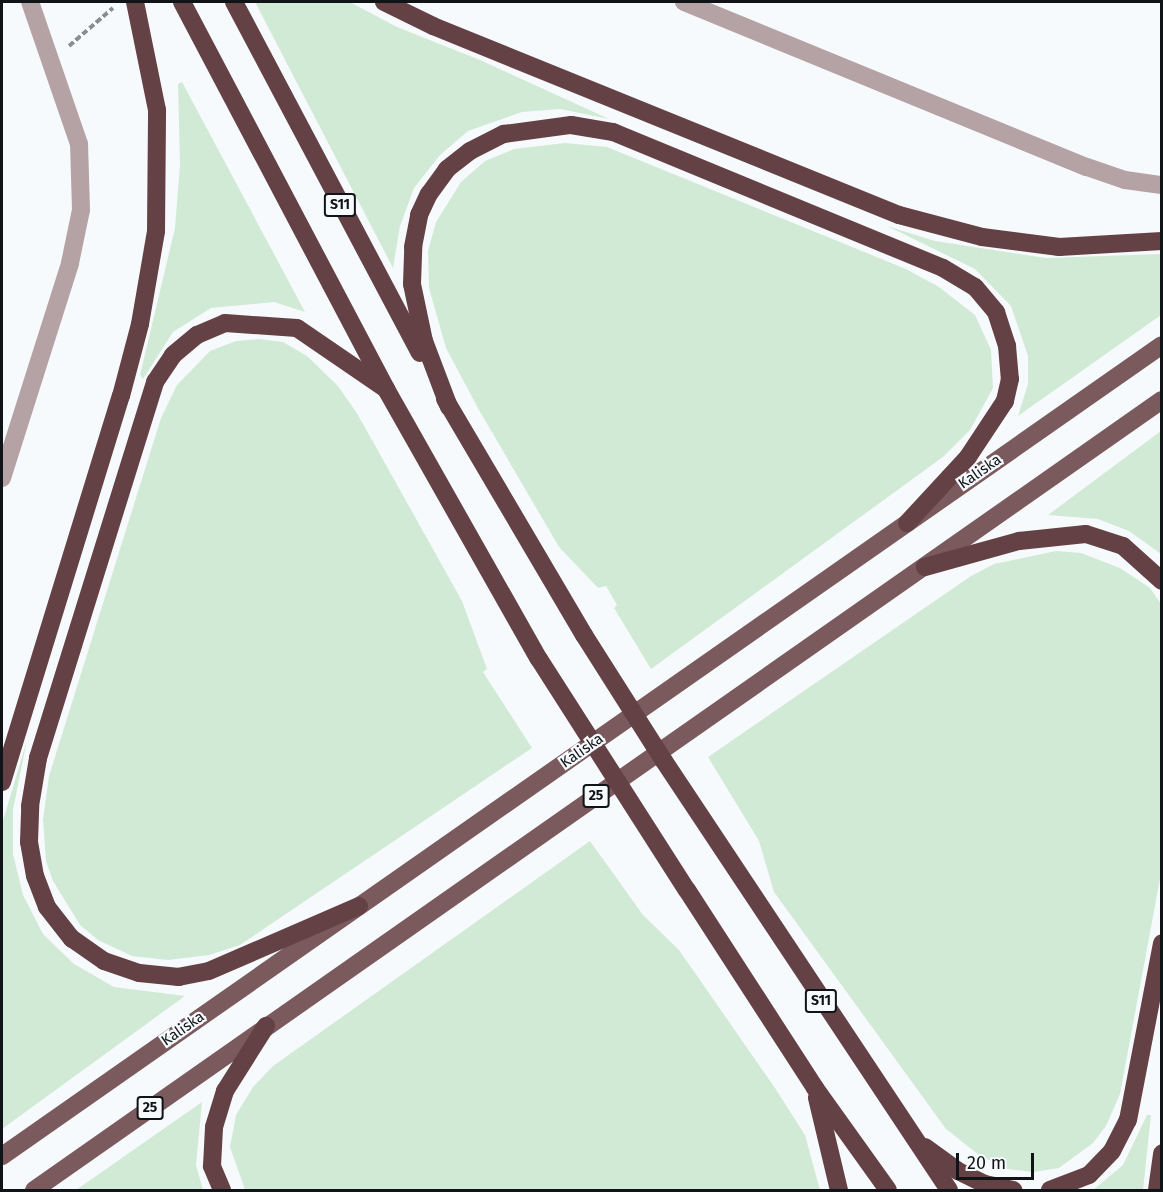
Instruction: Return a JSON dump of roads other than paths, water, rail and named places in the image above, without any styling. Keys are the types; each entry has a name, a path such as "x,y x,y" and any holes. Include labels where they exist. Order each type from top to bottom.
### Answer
{"highway":[{"path":"2,782 121,396 140,324 154,243 157,110 135,2"},
{"path":"182,2 386,389 539,659 815,1088 888,1191"},
{"name":"S11","path":"234,2 449,407 584,635 730,865 949,1191"},
{"path":"384,2 433,27 899,215 982,237 1059,247 1161,241"},
{"path":"449,407 424,341 412,284 412,247 418,215 429,194 447,170 470,151 504,134 571,124 613,132 943,268 975,287 996,312 1007,346 1010,379 1005,401 968,457 907,523"},
{"path":"359,906 209,971 178,977 139,973 104,961 72,939 47,907 35,876 29,842 30,806 38,758 155,382 173,355 197,335 225,323 297,328 386,389"},
{"path":"925,567 1019,541 1086,534 1124,546 1161,581"},
{"path":"1050,1191 1089,1175 1112,1151 1128,1120 1161,943"},
{"path":"222,1191 212,1166 214,1126 225,1091 266,1026"},
{"path":"815,1088 839,1191"},
{"path":"912,1137 958,1171 985,1184 1013,1191"},
{"path":"1157,1191 1161,1153"}],"main road":[{"name":"Kaliska","path":"2,1156 1161,345"},
{"path":"925,567 1161,400"},
{"name":"25","path":"34,1191 266,1026 925,567"}],"lane":[{"path":"2,478 70,263 81,210 80,144 30,2"},
{"path":"684,2 1087,167 1125,180 1161,185"}]}
